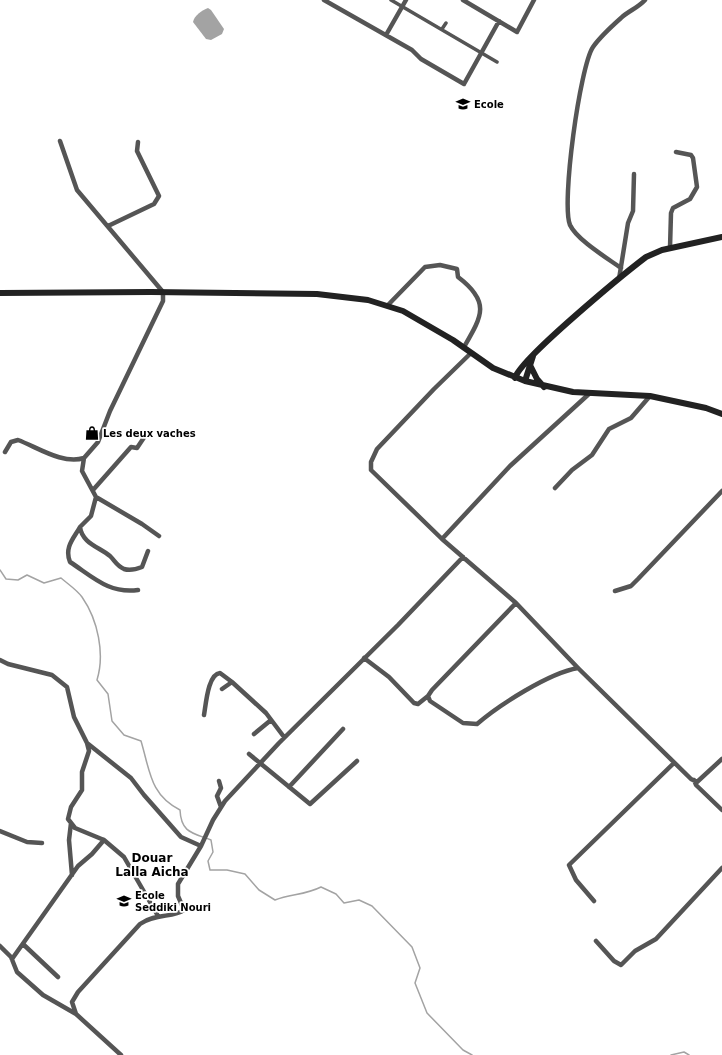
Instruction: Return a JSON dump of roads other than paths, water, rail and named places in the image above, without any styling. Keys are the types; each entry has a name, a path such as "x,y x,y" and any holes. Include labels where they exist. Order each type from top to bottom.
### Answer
{"main road":[{"path":"515,378 533,356 619,279 646,257 670,248 722,237"},
{"path":"0,293 163,292 317,294 368,300 388,305 422,321 464,347 492,368 515,378 544,387 590,393 650,396 675,401 722,414"},
{"path":"505,374 527,365"},
{"path":"525,381 527,365"},
{"path":"527,365 544,387"}],"street":[{"path":"324,0 412,50 421,59 464,84 499,21"},
{"path":"391,0 497,62"},
{"path":"386,35 406,0"},
{"path":"464,0 517,32 534,0"},
{"path":"621,268 576,234 571,226 569,221 568,177 582,81 593,47 621,17 640,6 645,0"},
{"path":"442,29 446,23"},
{"path":"60,141 77,190 163,292 163,301 110,411 98,442 84,458 82,471 96,497 142,524 158,536"},
{"path":"108,226 144,210 158,200 158,191 137,150 138,142"},
{"path":"670,248 671,213 673,208 690,199 697,187 691,155 676,152"},
{"path":"619,279 628,223 633,211 634,174"},
{"path":"388,305 425,267 440,265 457,269 458,278 471,287 476,294 480,309 477,325 464,347"},
{"path":"471,353 434,388 377,449 371,462 371,470 442,539 516,604 578,668 694,780 696,785 722,810"},
{"path":"442,539 510,466 590,393"},
{"path":"555,488 572,470 592,455 609,429 632,418 650,396"},
{"path":"92,490 131,447 137,448 145,436"},
{"path":"5,452 11,442 18,440 60,457 71,459 84,458"},
{"path":"615,590 631,586 722,491"},
{"path":"96,497 91,516 80,527 69,542 68,556 70,562 115,590 138,590"},
{"path":"80,527 81,532 89,543 110,556 118,566 125,569 135,570 142,567 148,551"},
{"path":"76,1014 72,1002 78,992 140,924 148,919 175,914 184,910 178,896 178,884 201,846 225,801 284,738 462,557"},
{"path":"364,658 390,677 414,703 418,704 428,696 516,604"},
{"path":"0,660 8,664 52,675 61,680 67,687 74,717 88,743 89,751 82,772 82,790 71,807 68,818 75,828 104,840 124,856 158,916"},
{"path":"428,696 430,701 463,723 476,724 494,709 566,670 578,668"},
{"path":"204,715 210,682 214,676 220,673 232,682 271,720 284,738"},
{"path":"222,689 232,682"},
{"path":"254,734 271,720"},
{"path":"289,787 343,729"},
{"path":"88,743 131,778 181,837 201,846"},
{"path":"250,754 310,804 357,761"},
{"path":"694,780 697,782 722,759"},
{"path":"594,901 576,880 569,865 674,762"},
{"path":"219,781 221,788 217,796 221,807"},
{"path":"71,823 69,840 72,875"},
{"path":"0,832 27,842 42,843"},
{"path":"12,959 24,945 78,866 92,854 104,840"},
{"path":"596,941 614,960 621,965 635,951 656,939 722,868"},
{"path":"24,945 58,978"},
{"path":"0,946 12,959 16,972 43,995 76,1014 120,1055"}],"waterway":[{"path":"0,570 6,579 18,580 27,575 44,583 61,578 75,589 82,597 88,606 96,627 100,648 97,680 108,694 112,721 124,735 141,741 149,772 157,789 170,804 180,810 181,818 186,828 189,831 211,840 213,852 208,861 210,870 227,870 245,874 259,890 275,900 309,892 321,887 336,894 344,903 359,900 372,906 412,947 420,968 415,983 427,1013 463,1050 472,1055"},
{"path":"671,1055 684,1052 689,1055"}],"place":[{"name":"Ecole","path":"463,104"},
{"name":"Les deux vaches","path":"92,433"},
{"name":"Ecole Seddiki Nouri","path":"124,901"}],"district":[{"name":"Douar Lalla Aicha","path":"152,865"}]}
